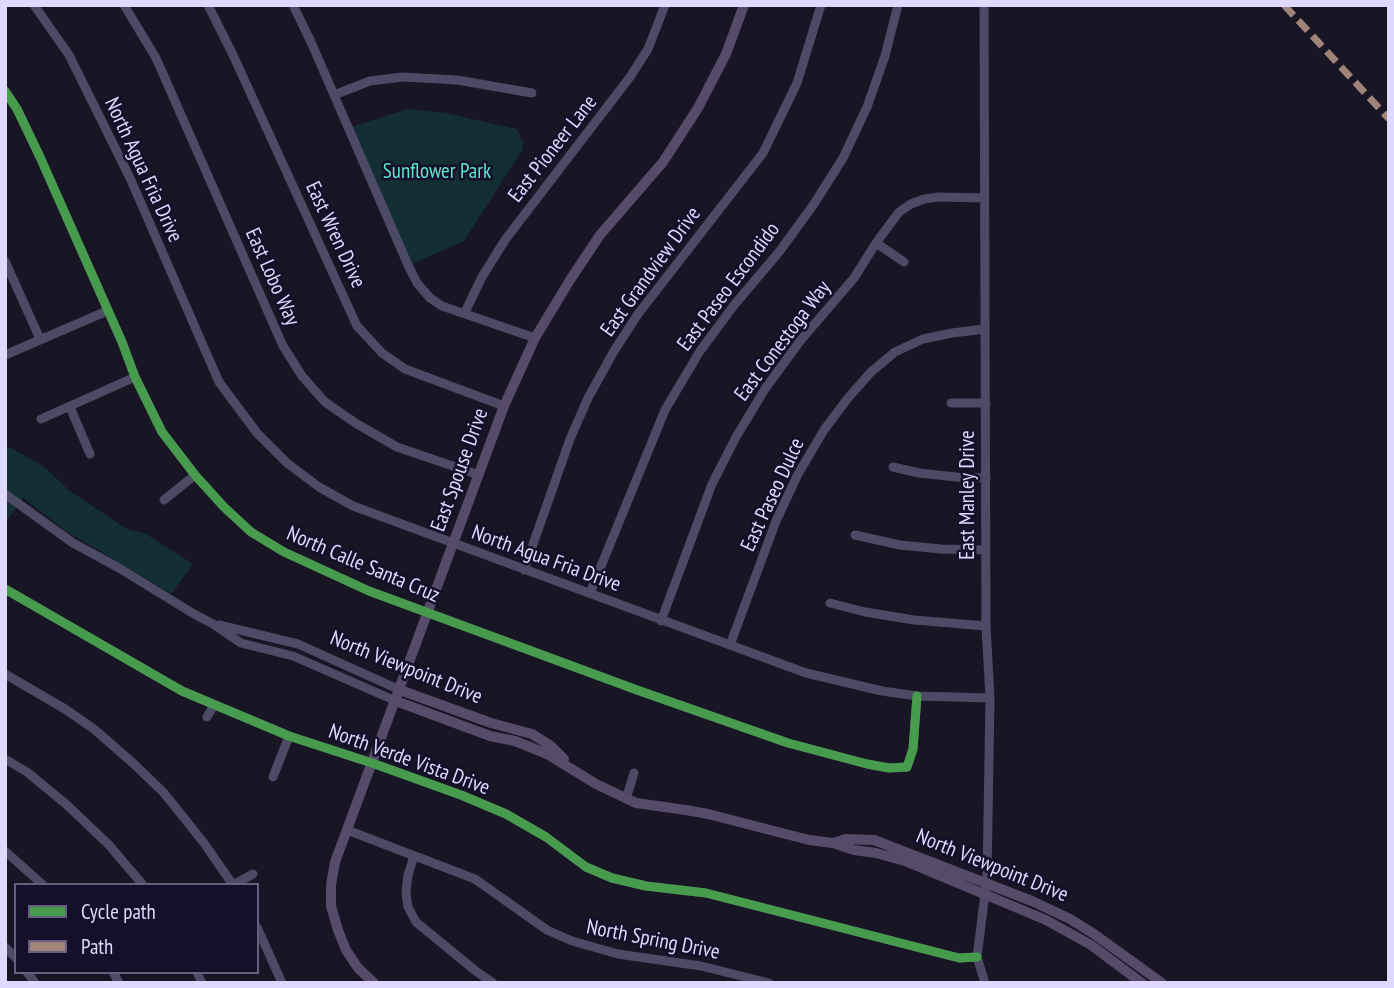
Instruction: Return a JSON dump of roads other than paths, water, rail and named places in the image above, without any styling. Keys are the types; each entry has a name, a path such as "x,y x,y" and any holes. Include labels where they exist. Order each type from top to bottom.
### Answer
{"main road":[{"name":"East Spouse Drive","path":"374,983 358,968 346,950 338,930 331,906 335,862 504,406 535,338 570,280 600,236 663,162 698,108 726,54 744,5"},
{"name":"North Viewpoint Drive","path":"400,690 491,723 532,734 551,746 573,768"},
{"name":"North Viewpoint Drive","path":"396,701 490,736 529,746 626,799 876,853 1032,901 1070,919 1162,983"},
{"name":"North Viewpoint Drive","path":"986,888 1091,945 1142,983"}],"street":[{"name":"North Agua Fria Drive","path":"34,5 69,55 130,178 219,382 257,433 287,463 319,487 353,506 806,673 882,691 990,698"},
{"name":"East Lobo Way","path":"124,5 156,58 283,346 302,376 325,402 356,424 397,447 479,475"},
{"name":"East Wren Drive","path":"208,5 357,326 382,353 405,369 504,406"},
{"path":"293,5 417,283 430,298 442,306 535,338"},
{"name":"East Pioneer Lane","path":"464,312 505,240 630,77 648,49 665,5"},
{"name":"East Grandview Drive","path":"524,570 570,439 588,398 638,314 763,153 797,83 821,5"},
{"name":"East Paseo Escondido","path":"590,593 665,410 700,351 786,242 843,158 867,107 885,56 898,5"},
{"name":"East Manley Drive","path":"984,5 986,626 990,698 986,888 977,957 985,983"},
{"path":"334,95 369,81 403,77 457,80 532,93"},
{"name":"North Calle Santa Cruz","path":"5,91 17,109 40,157 135,377 162,432 195,475 251,532 284,552 369,591 788,743 889,768 907,766 913,749 917,695"},
{"name":"East Conestoga Way","path":"661,621 712,484 765,389 800,341 854,278 899,212 924,199 984,198"},
{"path":"876,243 904,262"},
{"path":"5,261 40,339"},
{"path":"5,355 107,311"},
{"name":"East Paseo Dulce","path":"730,645 776,521 798,474 824,430 849,398 872,372 895,352 923,339 985,329"},
{"path":"41,419 135,377"},
{"path":"951,403 986,403"},
{"path":"70,407 90,454"},
{"path":"893,467 919,473 986,478"},
{"path":"164,500 195,475"},
{"name":"North Viewpoint Drive","path":"5,494 72,543 214,624 241,643 293,656 396,701"},
{"path":"855,535 900,545 986,550"},
{"name":"North Verde Vista Drive","path":"5,589 182,691 289,736 372,763 506,814 546,837 586,867 612,878 646,886 706,893 959,958 977,957"},
{"path":"830,603 914,620 986,626"},
{"name":"North Viewpoint Drive","path":"214,624 298,644 400,690"},
{"path":"5,674 94,729 134,764 164,793 232,883"},
{"path":"207,718 214,705"},
{"path":"273,777 289,736"},
{"path":"5,759 27,772 67,805 109,845 141,883"},
{"path":"626,799 635,773"},
{"name":"North Spring Drive","path":"346,830 475,879 547,930 572,941 618,954 701,966 769,983"},
{"path":"5,851 41,883"},
{"path":"414,856 406,893 408,907 416,922 493,983"},
{"path":"237,883 253,874"},
{"path":"259,931 282,983"}],"park label":[{"name":"Sunflower Park","path":"437,172"}]}
